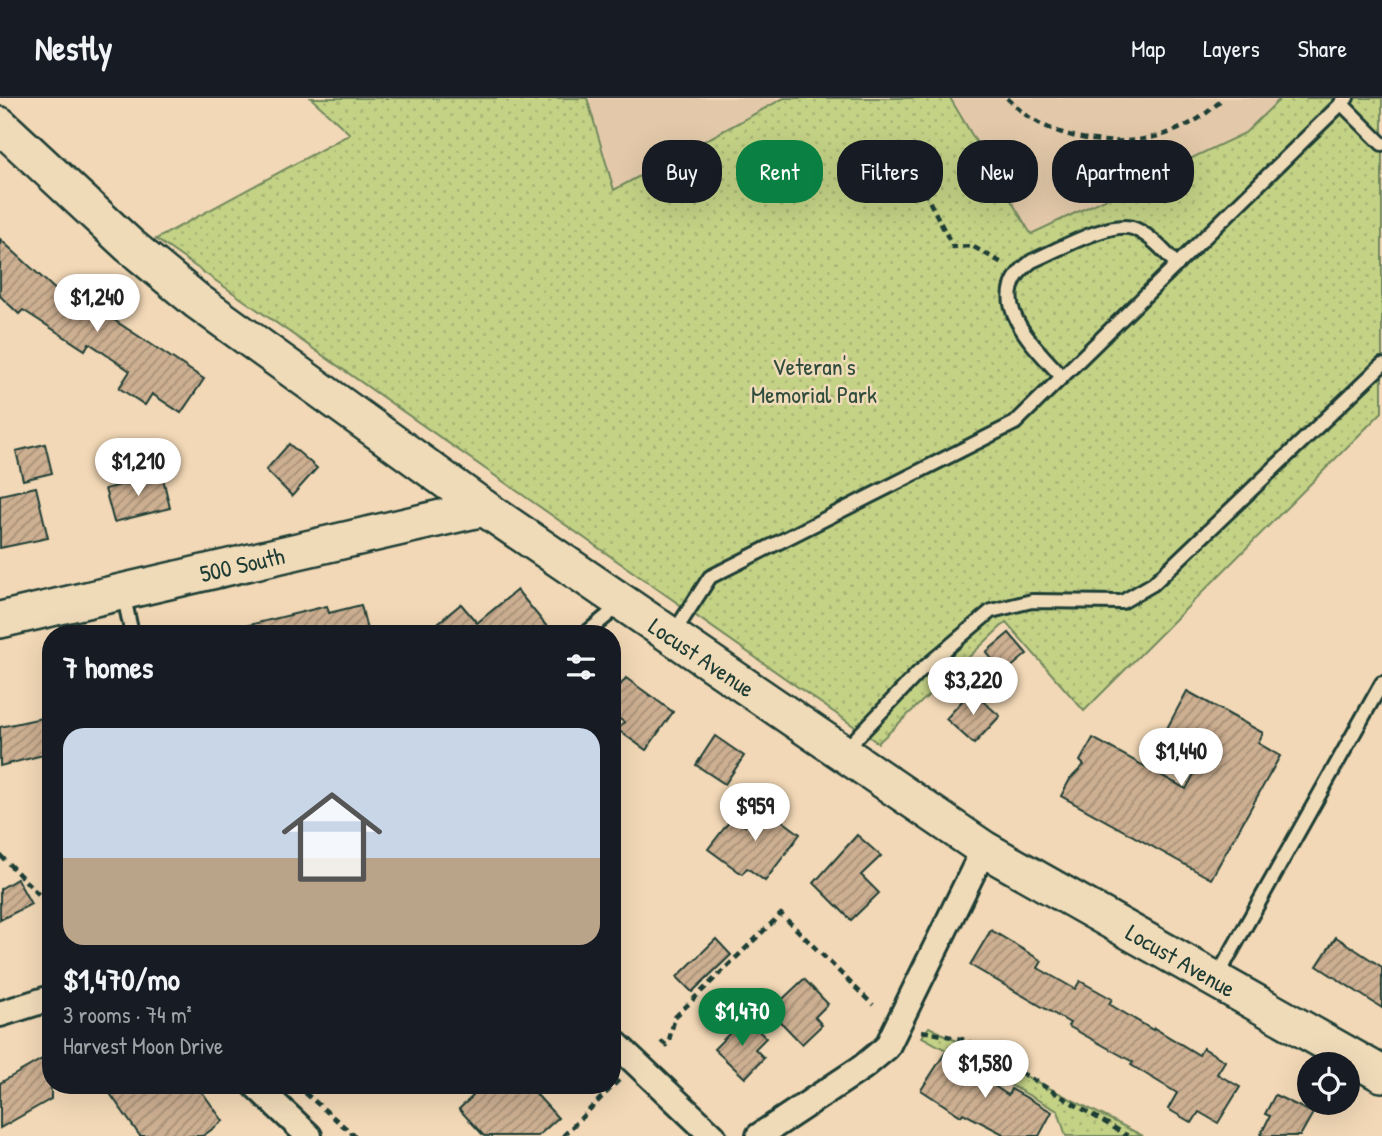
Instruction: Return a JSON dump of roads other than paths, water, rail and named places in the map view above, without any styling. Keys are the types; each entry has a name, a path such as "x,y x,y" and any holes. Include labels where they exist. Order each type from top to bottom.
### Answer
{"street":[{"name":"Locust Avenue","path":"0,125 129,245 197,301 484,508 984,849 1382,1074"},
{"name":"500 South","path":"0,620 484,508"},
{"path":"760,1136 863,1067 887,1046 984,849"},
{"path":"0,1014 42,1001"},
{"path":"621,1049 713,1136"},
{"path":"264,1094 302,1134"}],"lane":[{"path":"671,636 710,577 1015,423 1344,101 1382,144"},
{"path":"1062,377 1028,338 1014,315 1011,291 1023,267 1105,230 1128,226 1150,239 1177,265"},
{"path":"842,752 919,672 991,611 1032,601 1122,602 1153,584 1382,365"},
{"path":"122,591 130,625"},
{"path":"596,625 623,603"},
{"path":"1215,980 1382,683"}],"park label":[{"name":"Veteran's Memorial Park","path":"814,380"}]}
